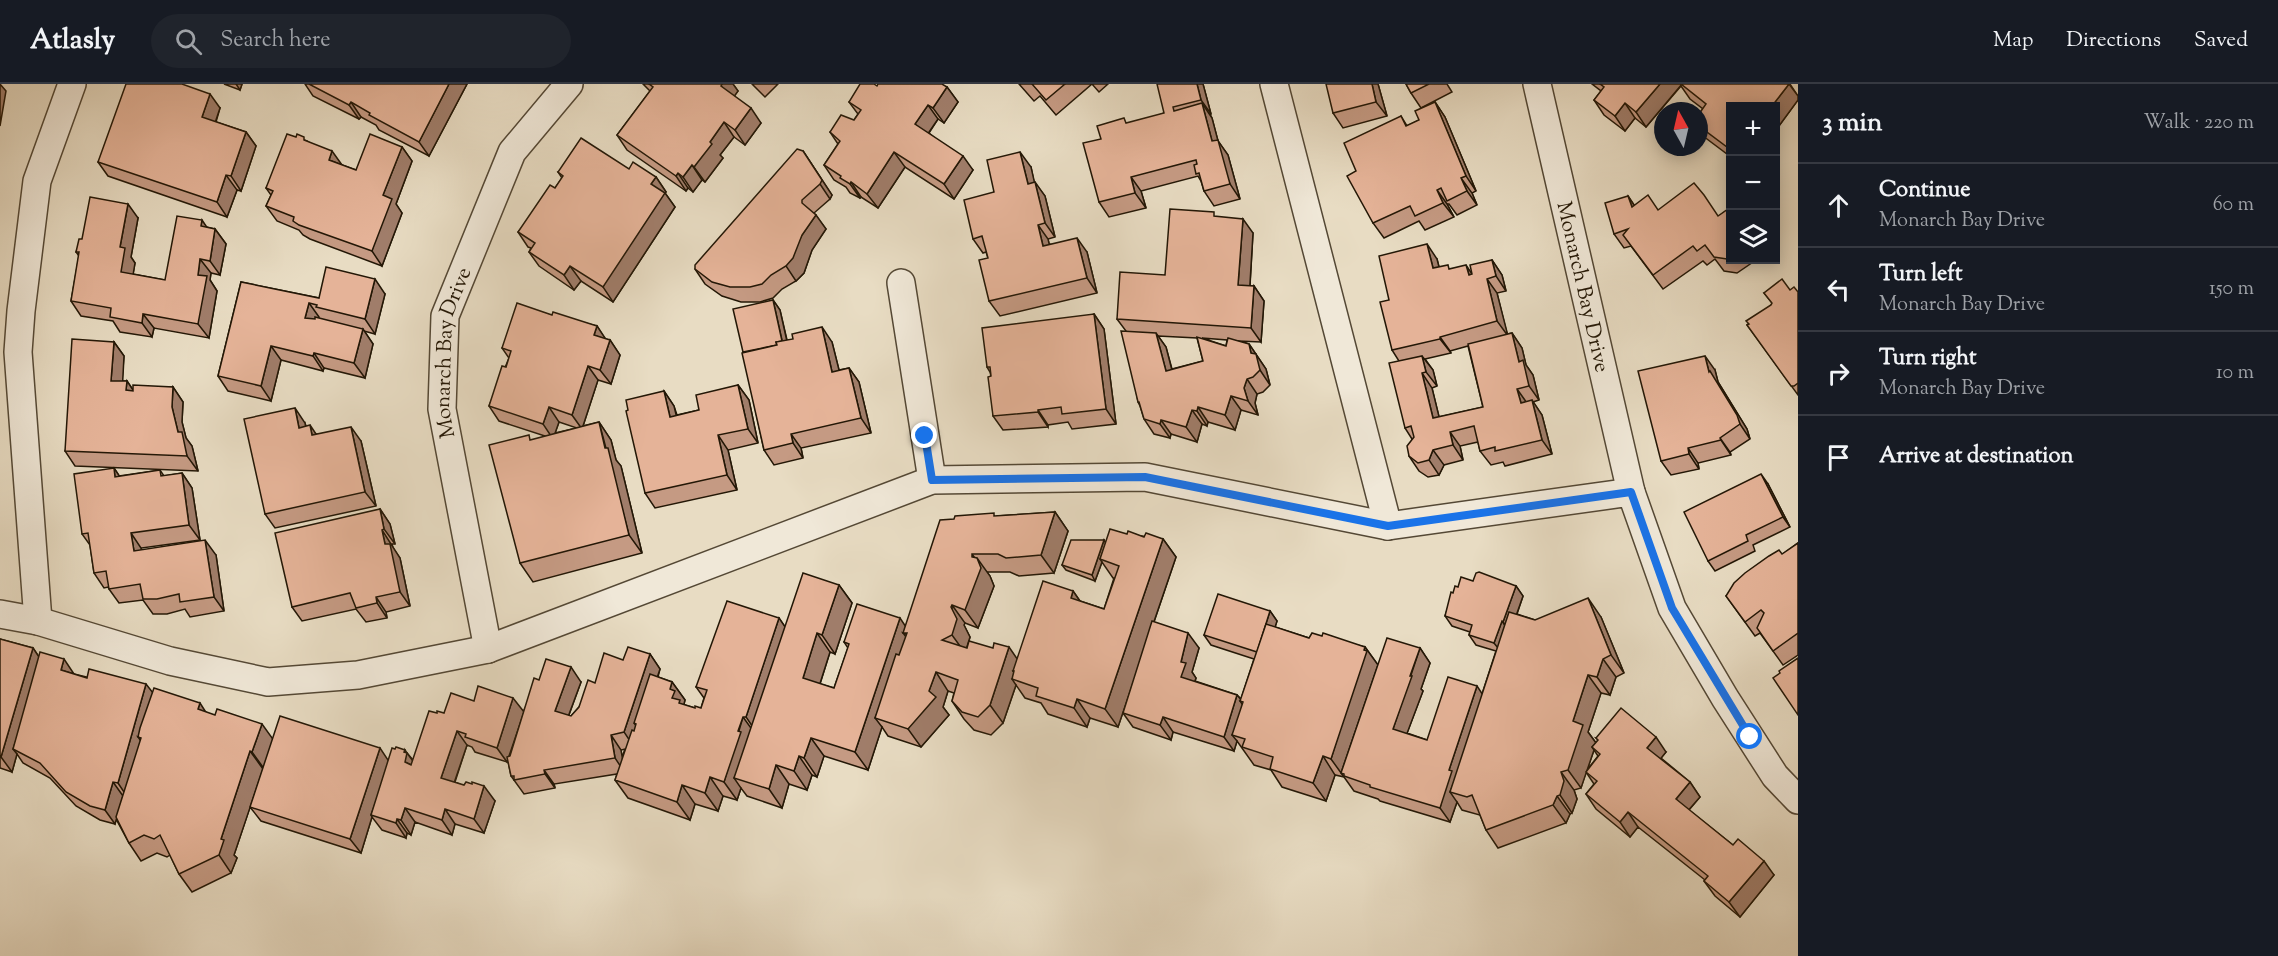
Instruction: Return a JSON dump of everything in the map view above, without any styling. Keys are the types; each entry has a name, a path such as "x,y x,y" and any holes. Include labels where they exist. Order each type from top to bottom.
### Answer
{"street":[{"path":"38,621 18,352 37,181 72,84"},
{"name":"Monarch Bay Drive","path":"488,649 442,409 445,315 512,152 569,84"},
{"path":"1274,84 1388,526"},
{"name":"Monarch Bay Drive","path":"1538,84 1631,492 1672,608 1775,777 1798,800"},
{"path":"900,283 932,480"},
{"path":"0,614 38,621 170,661 268,681 358,675 488,649 932,480 1145,477 1388,526 1631,492"}],"building":[{"path":"126,84 182,84 210,94 202,117 246,132 231,176 226,175 217,202 98,162"},
{"path":"309,84 449,84 419,142 369,115 370,113 351,102 349,105"},
{"path":"649,84 722,84 721,86 751,108 735,130 724,122 710,142 712,144 694,167 692,165 683,177 678,173 676,176 617,135 653,87"},
{"path":"860,84 877,86 878,84 942,84 947,87 933,108 928,105 915,124 963,156 944,184 894,152 867,194 851,182 850,184 840,178 841,176 824,165 840,141 830,132 841,115 854,120 861,110 849,102"},
{"path":"1032,84 1065,84 1046,100"},
{"path":"1157,84 1197,84 1201,100 1173,107 1174,111 1202,103 1212,141 1218,140 1230,184 1204,191 1199,173 1196,174 1194,165 1197,164 1196,160 1131,177 1135,193 1099,202 1083,143 1101,139 1097,126 1124,118 1126,123 1164,113"},
{"path":"1326,84 1372,84 1376,102 1333,113"},
{"path":"1406,84 1429,84 1411,93"},
{"path":"1600,84 1660,84 1636,112 1625,103 1615,116 1594,100 1604,87"},
{"path":"1681,84 1789,84 1775,102 1726,102 1726,146 1708,133 1708,102 1704,102"},
{"path":"1435,102 1466,176 1461,178 1467,191 1447,201 1441,188 1437,190 1443,203 1415,216 1410,206 1373,223 1347,176 1356,171 1344,143 1401,116 1406,126 1419,120 1415,111"},
{"path":"287,134 296,137 297,134 304,137 304,140 332,151 329,160 356,170 370,134 402,147 383,195 392,199 372,251 299,225 293,221 294,217 266,206 273,191 266,188"},
{"path":"581,138 629,169 633,162 656,177 651,184 665,193 603,287 570,266 564,275 529,252 535,243 518,232 550,185 555,188 563,176 558,172"},
{"path":"797,149 803,151 822,180 802,200 802,203 816,215 802,235 793,258 762,284 750,287 730,287 712,282 695,269 695,265"},
{"path":"1020,152 1028,184 1035,182 1045,223 1038,225 1043,246 1077,238 1087,278 989,301 979,260 988,258 982,236 973,239 964,200 994,192 987,160"},
{"path":"1694,183 1718,216 1726,210 1726,259 1714,257 1705,245 1697,251 1693,246 1653,275 1623,235 1628,229 1614,234 1605,203 1628,196 1632,207 1648,195 1658,210"},
{"path":"90,197 128,204 120,247 125,248 121,272 165,280 177,216 202,220 201,226 215,229 210,261 200,259 198,275 207,276 198,324 143,314 142,323 110,317 111,308 71,301 79,252 76,252 79,239 82,239"},
{"path":"1170,209 1214,212 1214,216 1243,219 1238,285 1254,286 1251,328 1117,319 1120,272 1165,275"},
{"path":"1427,244 1433,268 1448,265 1449,269 1466,265 1469,275 1472,274 1470,265 1492,260 1496,276 1487,279 1497,321 1440,337 1440,339 1392,350 1380,302 1389,300 1379,256"},
{"path":"326,267 375,279 365,319 316,307 317,305 309,303 305,318 315,319 315,317 363,329 354,363 271,346 261,386 218,376 241,282 319,298"},
{"path":"1782,279 1790,290 1794,287 1798,292 1798,383 1794,386 1791,386 1746,321 1771,305 1772,303 1764,293"},
{"path":"773,300 782,341 776,342 777,345 743,352 733,309"},
{"path":"517,303 552,315 553,312 597,326 594,335 610,340 600,370 588,366 572,415 549,407 543,424 489,406 502,366 506,367 511,351 502,348"},
{"path":"1094,314 1106,409 1062,414 1061,407 1038,410 1038,412 993,416 988,377 991,376 990,367 987,367 982,328"},
{"path":"822,327 832,372 849,368 861,418 791,434 793,443 764,450 742,353 777,345 776,342 793,339 792,334"},
{"path":"1121,331 1156,333 1166,371 1203,361 1197,337 1226,346 1228,338 1249,344 1251,353 1256,354 1260,370 1247,379 1244,388 1248,401 1231,396 1225,415 1198,407 1197,411 1192,410 1186,427 1161,420 1160,424 1144,419"},
{"path":"1512,333 1519,362 1523,360 1529,386 1517,389 1521,403 1532,400 1542,440 1495,451 1495,447 1480,451 1474,426 1450,432 1453,445 1433,450 1429,460 1418,463 1409,456 1407,446 1414,437 1411,426 1405,428 1389,363 1422,356 1426,372 1422,373 1433,418 1483,407 1468,344"},
{"path":"72,339 114,342 111,381 127,381 126,390 133,391 133,385 173,387 172,407 178,432 182,432 187,456 65,451"},
{"path":"1705,356 1709,372 1737,415 1740,424 1720,438 1721,440 1688,448 1689,454 1661,461 1638,371"},
{"path":"738,385 748,429 718,435 727,475 645,493 626,411 628,410 626,400 664,391 670,417 699,410 696,395"},
{"path":"295,408 299,428 310,425 312,435 351,427 365,492 265,514 244,419"},
{"path":"599,422 605,448 608,448 629,535 520,563 489,445 529,435 530,440"},
{"path":"114,468 115,477 160,470 161,476 182,473 189,525 131,533 134,551 205,540 214,597 180,602 179,594 157,599 143,599 140,584 109,589 106,571 94,573 88,533 82,534 74,474"},
{"path":"1761,474 1783,517 1746,535 1748,541 1708,561 1684,512"},
{"path":"380,509 385,544 390,544 400,592 376,597 377,603 356,608 350,593 292,607 275,533"},
{"path":"1055,512 1041,555 1006,558 998,554 972,554 972,557 977,558 981,568 965,610 952,605 951,607 957,619 952,635 942,640 967,648 969,641 993,648 994,643 1009,647 990,705 978,717 962,712 952,701 958,680 936,672 929,691 936,697 908,729 875,718 896,654 899,655 907,633 903,633 940,520 954,519 955,516 994,513 994,516"},
{"path":"1110,529 1127,534 1128,531 1144,537 1146,533 1163,539 1105,709 1077,699 1074,708 1036,696 1038,688 1012,679 1043,581 1073,591 1071,598 1104,609 1119,566 1100,559"},
{"path":"1071,540 1104,540 1092,575 1062,565"},
{"path":"1798,543 1798,633 1773,651 1757,628 1764,613 1761,610 1745,622 1726,596 1734,583 1745,573 1779,550 1782,554"},
{"path":"1479,572 1516,586 1494,643 1469,635 1472,625 1445,616 1451,592 1453,593 1455,586 1458,587 1461,577 1473,581 1476,573"},
{"path":"803,573 839,585 822,635 817,633 803,678 834,688 849,644 844,642 857,604 900,618 855,752 811,738 804,758 799,756 794,771 776,765 769,789 734,778"},
{"path":"1218,594 1270,611 1257,652 1204,635"},
{"path":"1588,598 1611,655 1603,659 1597,677 1588,675 1573,721 1583,725 1568,770 1561,772 1564,781 1560,795 1557,796 1553,805 1486,830 1472,795 1467,797 1450,792 1509,612 1535,620"},
{"path":"727,601 779,618 746,717 743,717 738,731 741,732 724,782 710,777 705,793 682,785 677,802 615,780 632,730 634,731 636,724 634,723 650,674 672,682 670,689 675,691 672,698 680,700 679,703 701,708 707,690 696,687"},
{"path":"1152,621 1188,633 1181,662 1186,663 1181,677 1237,695 1224,737 1163,717 1160,725 1123,713"},
{"path":"1266,624 1309,638 1312,633 1322,636 1323,633 1365,647 1364,650 1367,651 1331,759 1323,756 1313,783 1270,769 1273,757 1242,747 1245,739 1232,735 1243,702 1240,701"},
{"path":"1387,638 1420,648 1393,729 1427,740 1448,677 1477,686 1449,770 1452,771 1440,808 1370,787 1370,785 1341,773"},
{"path":"0,639 33,648 1,757 0,757"},
{"path":"628,647 650,654 624,732 611,735 615,758 544,770 545,774 514,780 507,757 510,756 534,678 539,680 546,659 571,667 555,711 571,716 579,707 588,680 595,683 604,653 623,660"},
{"path":"40,652 64,659 61,670 87,678 89,669 146,684 118,783 113,782 105,810 90,806 66,792 40,763 13,749"},
{"path":"1798,658 1798,715 1773,678"},
{"path":"478,686 513,698 497,748 465,737 466,734 457,731 441,778 464,785 466,782 472,784 472,782 484,786 474,819 445,809 442,820 405,808 401,820 397,819 396,823 371,815 392,748 405,750 404,752 407,753 405,762 411,765 429,711 444,713 451,693 474,701"},
{"path":"154,688 200,703 198,709 215,715 217,709 262,724 252,752 250,751 221,839 224,840 219,855 179,874 160,835 154,839 144,835 129,843 116,817 141,738 138,737 140,728"},
{"path":"1621,708 1656,737 1647,748 1690,782 1676,799 1733,845 1738,839 1764,861 1729,902 1704,881 1708,876 1628,812 1620,822 1586,794 1597,781 1586,772 1600,754 1592,747 1598,740 1596,738"},
{"path":"280,716 380,748 350,839 250,807"}],"route":[{"path":"925,436 932,480 1145,477 1388,526 1631,492 1672,608 1750,737"}]}
